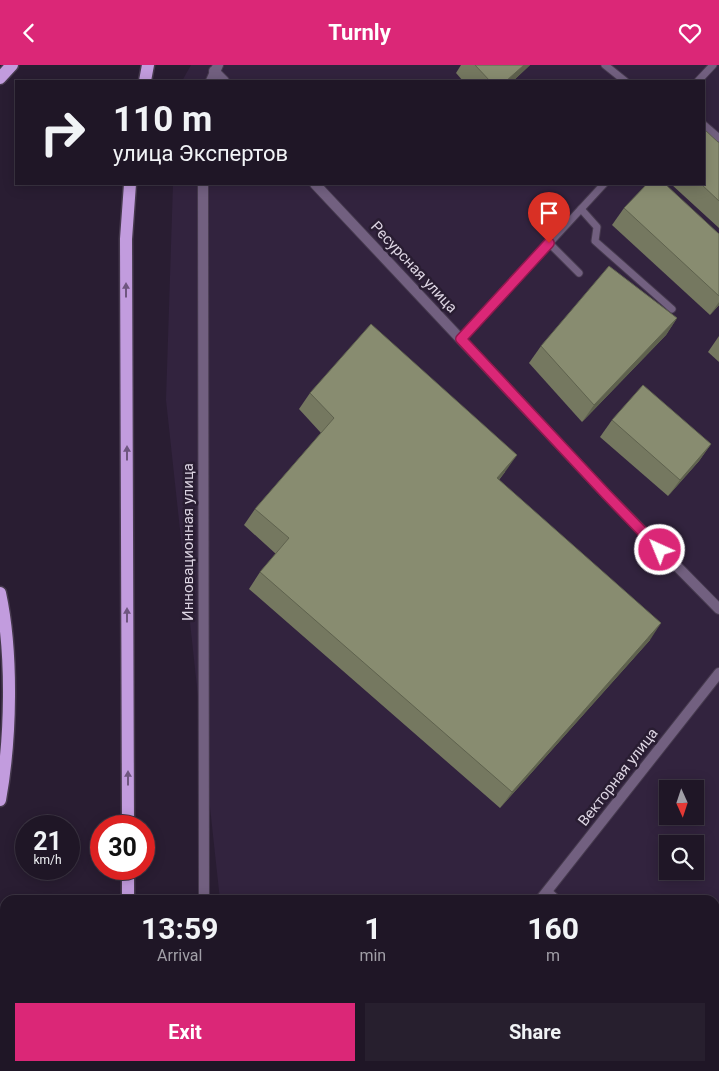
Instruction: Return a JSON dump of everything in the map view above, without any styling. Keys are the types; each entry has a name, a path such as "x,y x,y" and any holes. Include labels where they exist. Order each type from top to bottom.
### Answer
{"main road":[{"path":"0,78 12,65"},
{"path":"145,80 148,65"},
{"path":"128,815 126,239 130,185"},
{"path":"0,593 7,639 8,677 5,754 0,799"},
{"path":"128,880 128,895"}],"street":[{"path":"211,80 216,68"},
{"path":"216,68 223,80"},
{"name":"Инновационная улица","path":"202,185 204,895"},
{"name":"Ресурсная улица","path":"316,185 606,494 719,609"},
{"name":"Векторная улица","path":"544,895 719,673"},
{"path":"547,892 550,895"}],"lane":[{"path":"605,65 624,80"},
{"path":"699,80 713,65"},
{"path":"705,126 719,138"},
{"path":"461,339 603,185"},
{"path":"581,209 597,227 595,241 672,309"},
{"path":"549,243 579,273"}],"shaded area":[{"path":"191,65 719,65 719,895 219,895 166,400 173,185 705,185 705,80 183,80"}],"building":[{"path":"475,65 524,65 507,80 489,80"},
{"path":"705,130 719,143 719,201 702,185 705,185"},
{"path":"646,185 666,185 719,234 719,296 624,208"},
{"path":"609,266 677,318 594,405 541,346"},
{"path":"371,324 517,455 497,478 661,623 512,792 260,572 289,538 255,509 334,418 310,393"},
{"path":"643,385 711,444 680,480 612,420"}],"route":[{"path":"549,243 461,339 660,550"}]}
